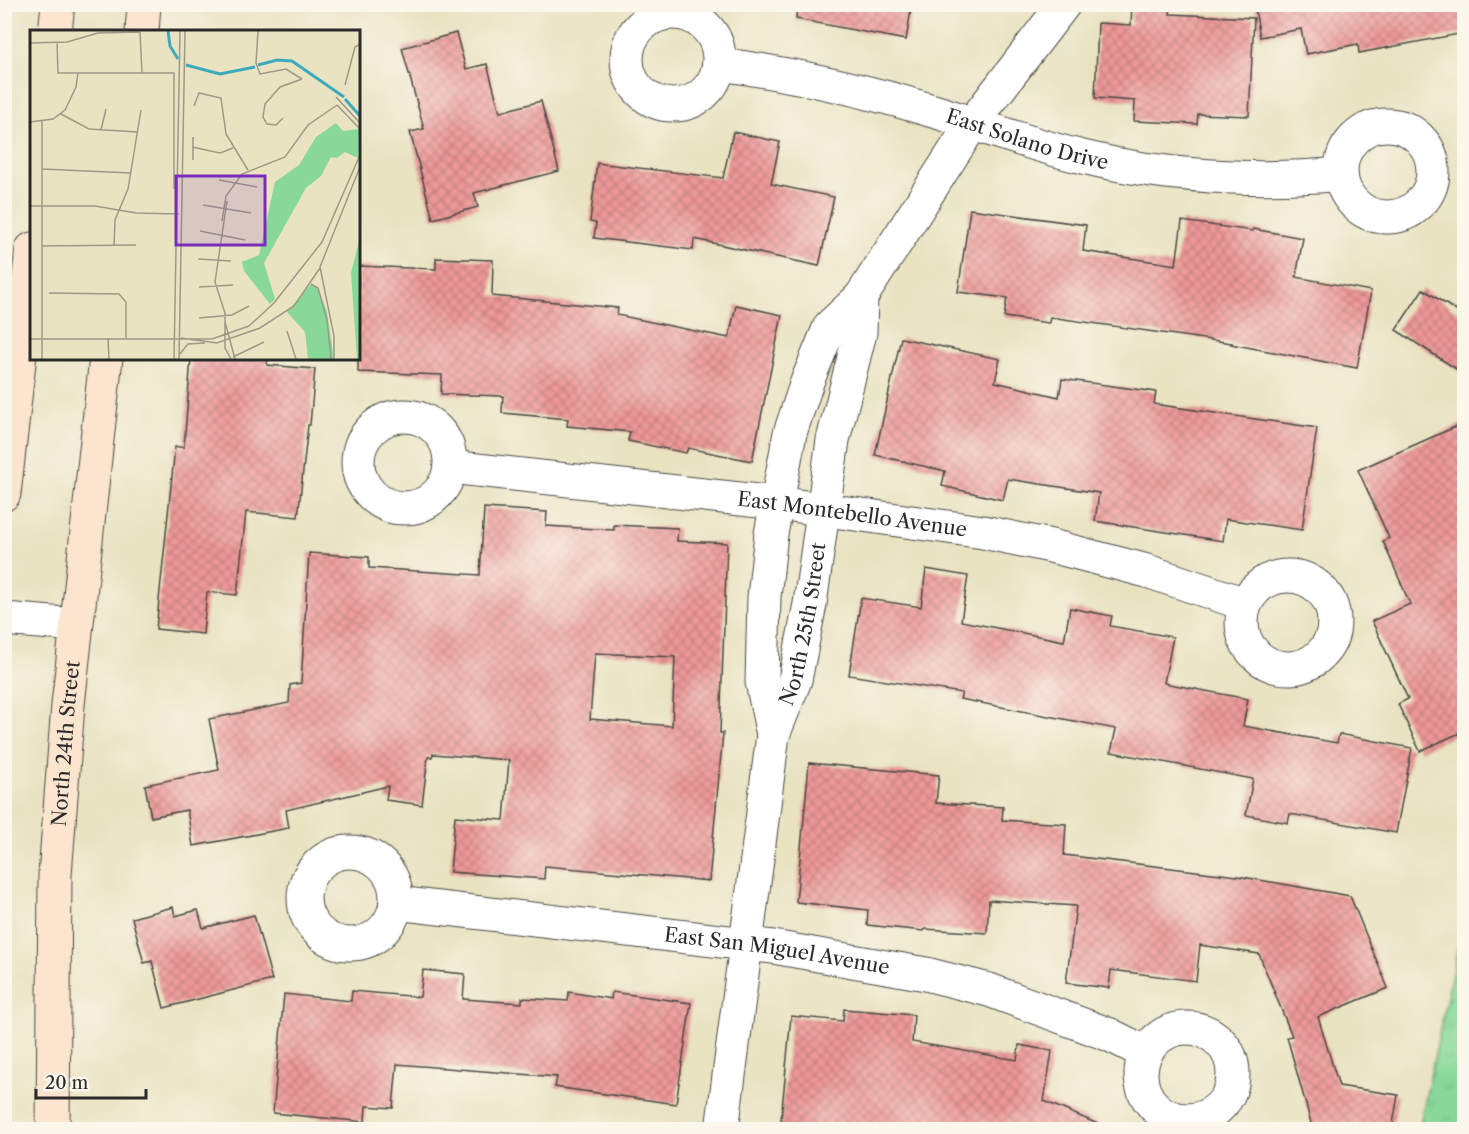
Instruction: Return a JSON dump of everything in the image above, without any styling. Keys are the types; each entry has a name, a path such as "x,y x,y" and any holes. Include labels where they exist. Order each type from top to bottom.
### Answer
{"main road":[{"path":"55,30 58,4"},
{"path":"142,30 144,4"},
{"path":"4,494 30,266"},
{"name":"North 24th Street","path":"53,1130 55,875 68,705 106,360"}],"street":[{"name":"North 25th Street","path":"773,735 762,682 764,597 777,503 790,433 807,382 830,326 861,297 972,124 1064,4"},
{"name":"East Solano Drive","path":"719,64 831,82 1084,158 1202,175 1303,178 1341,174"},
{"name":"North 25th Street","path":"722,1130 773,735 795,680 810,604 833,440 860,333 861,297"},
{"name":"East Montebello Avenue","path":"450,467 777,503 983,532 1051,546 1147,571 1245,604"},
{"path":"4,619 76,625"},
{"name":"East San Miguel Avenue","path":"396,903 773,947 926,974 989,990 1110,1035 1146,1053"}],"green space":[{"path":"1464,918 1464,1129 1419,1129"}],"building":[{"path":"797,4 912,4 906,40 796,19"},
{"path":"1132,4 1171,4 1170,14 1254,18 1249,116 1198,114 1197,124 1134,121 1135,101 1095,98 1098,23 1131,25"},
{"path":"1254,4 1464,4 1464,33 1359,53 1358,44 1306,54 1301,29 1260,37"},
{"path":"456,33 466,69 487,64 500,112 541,101 559,171 474,193 478,207 433,219 410,132 424,129 402,48"},
{"path":"733,132 780,142 771,184 834,197 819,266 694,239 693,250 594,238 596,223 590,222 597,163 723,178"},
{"path":"970,209 1086,225 1083,251 1176,265 1182,221 1253,231 1253,229 1303,238 1296,277 1371,291 1357,368 1232,343 1050,317 1049,323 1004,317 1007,298 958,292"},
{"path":"436,258 493,260 492,296 618,308 617,315 729,338 736,305 782,315 752,461 688,448 686,453 628,441 630,432 567,426 568,419 502,413 503,396 441,394 442,375 358,372 360,266 436,269"},
{"path":"1423,289 1464,316 1464,374 1396,330"},
{"path":"901,338 1000,359 995,382 1059,397 1062,379 1156,392 1154,404 1317,428 1302,530 1226,519 1223,541 1095,521 1099,493 1008,479 1003,500 942,486 945,471 875,455"},
{"path":"191,360 268,360 267,365 315,369 298,517 246,512 237,595 207,592 203,634 156,629 175,447 184,447"},
{"path":"1464,423 1464,731 1420,751 1398,704 1408,699 1372,621 1410,604 1383,541 1389,538 1358,470"},
{"path":"484,508 547,512 546,526 614,530 614,525 678,528 677,541 727,543 720,733 723,733 709,881 545,866 544,879 450,872 455,816 504,820 509,760 433,754 432,757 428,757 422,805 386,800 388,786 286,810 289,828 193,846 187,810 151,817 145,785 219,770 209,719 289,703 290,685 301,683 309,553 369,557 369,568 480,575","holes":["595,653 675,657 672,726 590,719"]},
{"path":"926,569 968,576 961,621 1064,641 1070,608 1112,616 1110,626 1173,637 1164,683 1248,699 1243,726 1337,743 1339,734 1412,748 1396,833 1290,814 1288,823 1246,815 1253,779 1111,752 1116,729 960,699 962,693 849,675 861,598 921,607"},
{"path":"809,763 939,775 936,803 1003,807 1002,820 1066,824 1064,855 1237,876 1350,896 1388,988 1318,1017 1339,1086 1398,1095 1392,1130 1313,1130 1287,1037 1292,1036 1259,954 1200,945 1196,981 1111,970 1109,988 1066,983 1076,906 989,900 987,933 925,929 924,931 867,925 868,910 796,902"},
{"path":"173,907 175,916 198,910 203,928 254,915 272,980 164,1008 152,961 144,963 132,918"},
{"path":"423,970 465,974 463,999 522,1003 522,998 568,1001 569,992 611,999 612,992 691,1003 676,1104 555,1087 557,1077 397,1064 393,1108 366,1106 365,1122 273,1113 284,994 351,1001 352,991 420,997"},
{"path":"844,1009 914,1015 912,1042 1017,1060 1019,1045 1052,1051 1044,1101 1112,1130 780,1130 791,1016 843,1021"}]}
